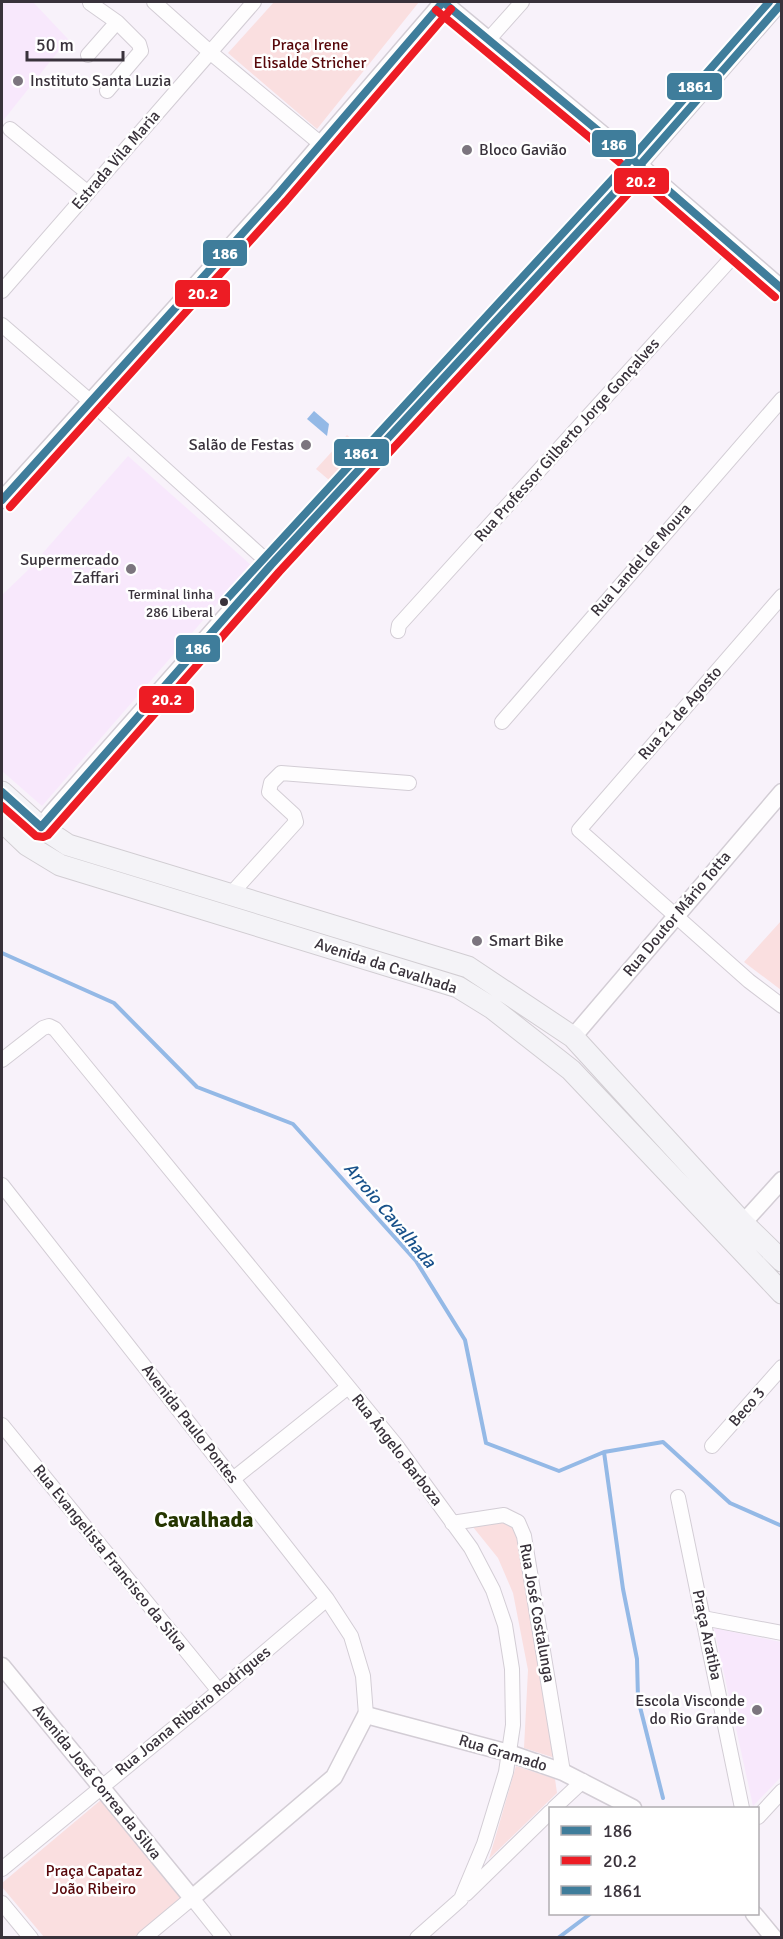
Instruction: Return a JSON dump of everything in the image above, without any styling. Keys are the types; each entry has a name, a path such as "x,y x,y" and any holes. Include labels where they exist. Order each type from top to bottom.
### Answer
{"main road":[{"name":"Avenida da Cavalhada","path":"2,792 41,827 68,845 468,967 573,1037 743,1223 782,1261"},
{"name":"Avenida da Cavalhada","path":"2,821 27,845 60,865 458,987 492,1008 572,1070 782,1293"},
{"path":"492,1008 541,1036 558,1041 573,1037"}],"street":[{"path":"90,2 117,22 139,44 141,51 107,91"},
{"path":"154,2 211,53 321,144"},
{"name":"Estrada Vila Maria","path":"2,291 254,2"},
{"path":"2,500 321,144 443,2 640,165 782,289"},
{"path":"489,39 522,2"},
{"path":"27,845 271,565 640,165 782,2"},
{"path":"88,55 117,22"},
{"path":"10,129 88,193"},
{"name":"Rua Professor Gilberto Jorge Gonçalves","path":"398,630 399,625 738,251"},
{"path":"2,326 271,565"},
{"name":"Rua Landel de Moura","path":"502,722 782,399"},
{"name":"Rua 21 de Agosto","path":"675,917 579,830 782,596"},
{"path":"230,895 296,822 294,815 269,792 269,786 281,773 409,783"},
{"name":"Rua Doutor Mário Totta","path":"573,1037 782,792"},
{"path":"675,917 749,981 782,1006"},
{"name":"Rua Ângelo Barboza","path":"2,1060 43,1028 49,1026 55,1029 396,1445 471,1548 493,1590 505,1625 512,1673 513,1725 506,1772 484,1844 461,1899 417,1938"},
{"path":"743,1223 782,1180"},
{"name":"Avenida Paulo Pontes","path":"2,1185 327,1599 351,1636 363,1676 366,1715"},
{"name":"Beco 3","path":"712,1446 782,1367"},
{"path":"233,1479 348,1387"},
{"name":"Rua Evangelista Francisco da Silva","path":"2,1425 219,1692"},
{"name":"Praça Aratiba","path":"678,1497 742,1807"},
{"name":"Rua José Costalunga","path":"452,1523 504,1515 518,1522 524,1536 563,1772"},
{"name":"Rua Joana Ribeiro Rodrigues","path":"2,1869 219,1692 327,1599"},
{"path":"703,1618 782,1633"},
{"name":"Avenida José Correa da Silva","path":"2,1666 192,1898"},
{"path":"144,1938 334,1777 366,1715"},
{"name":"Rua Gramado","path":"366,1715 508,1753 563,1772 629,1807"},
{"path":"556,1807 583,1781"},
{"path":"759,1816 782,1791"},
{"path":"461,1899 549,1813"},
{"path":"192,1898 224,1938"},
{"path":"2,1903 31,1938"},
{"path":"755,1915 774,1938"}],"shaded area":[{"name":"Instituto Santa Luzia","path":"2,2 33,2 68,39 2,122"},
{"path":"128,456 251,565 42,806 2,771 2,595 27,571"},
{"name":"Escola Visconde do Rio Grande","path":"714,1628 781,1642 781,1777 753,1806"}],"green space":[{"name":"Praça Irene Elisalde Stricher","path":"274,2 419,2 317,129 228,53"},
{"path":"347,435 360,446 329,480 316,469"},
{"path":"781,921 781,990 744,962"},
{"path":"499,1520 512,1525 517,1537 555,1758 524,1748 528,1670 513,1593 498,1558 473,1527"},
{"path":"516,1766 555,1779 557,1793 489,1859"},
{"name":"Praça Capataz João Ribeiro","path":"102,1799 184,1898 137,1937 44,1937 2,1887 2,1883"}],"water":[{"path":"314,411 329,424 327,436 307,419"}],"waterway":[{"name":"Arroio Cavalhada","path":"2,953 114,1003 197,1087 293,1124 416,1261 465,1340 486,1443 559,1471 604,1452 663,1442 730,1503 782,1526"},
{"path":"604,1452 623,1589 637,1659 638,1699 663,1798"},
{"path":"558,1938 589,1915"}],"transit line":[{"name":"186","path":"443,2 631,158 782,289"},
{"name":"186","path":"2,500 278,194 443,2"},
{"name":"1861","path":"224,602 632,158 769,2"},
{"name":"186","path":"2,792 41,827 271,565 640,165 782,3"},
{"name":"20.2","path":"10,507 286,201 451,9"},
{"name":"20.2","path":"436,10 624,166 775,297"},
{"name":"20.2","path":"2,806 36,836 48,835 279,572 648,172"}],"place":[{"name":"Instituto Santa Luzia","path":"18,81"},
{"name":"Bloco Gavião","path":"467,150"},
{"name":"Salão de Festas","path":"306,445"},
{"name":"Supermercado Zaffari","path":"131,569"},
{"name":"Terminal linha 286 Liberal","path":"224,602"},
{"name":"Smart Bike","path":"477,941"},
{"name":"Escola Visconde do Rio Grande","path":"757,1710"}],"district":[{"name":"Cavalhada","path":"204,1519"}]}
